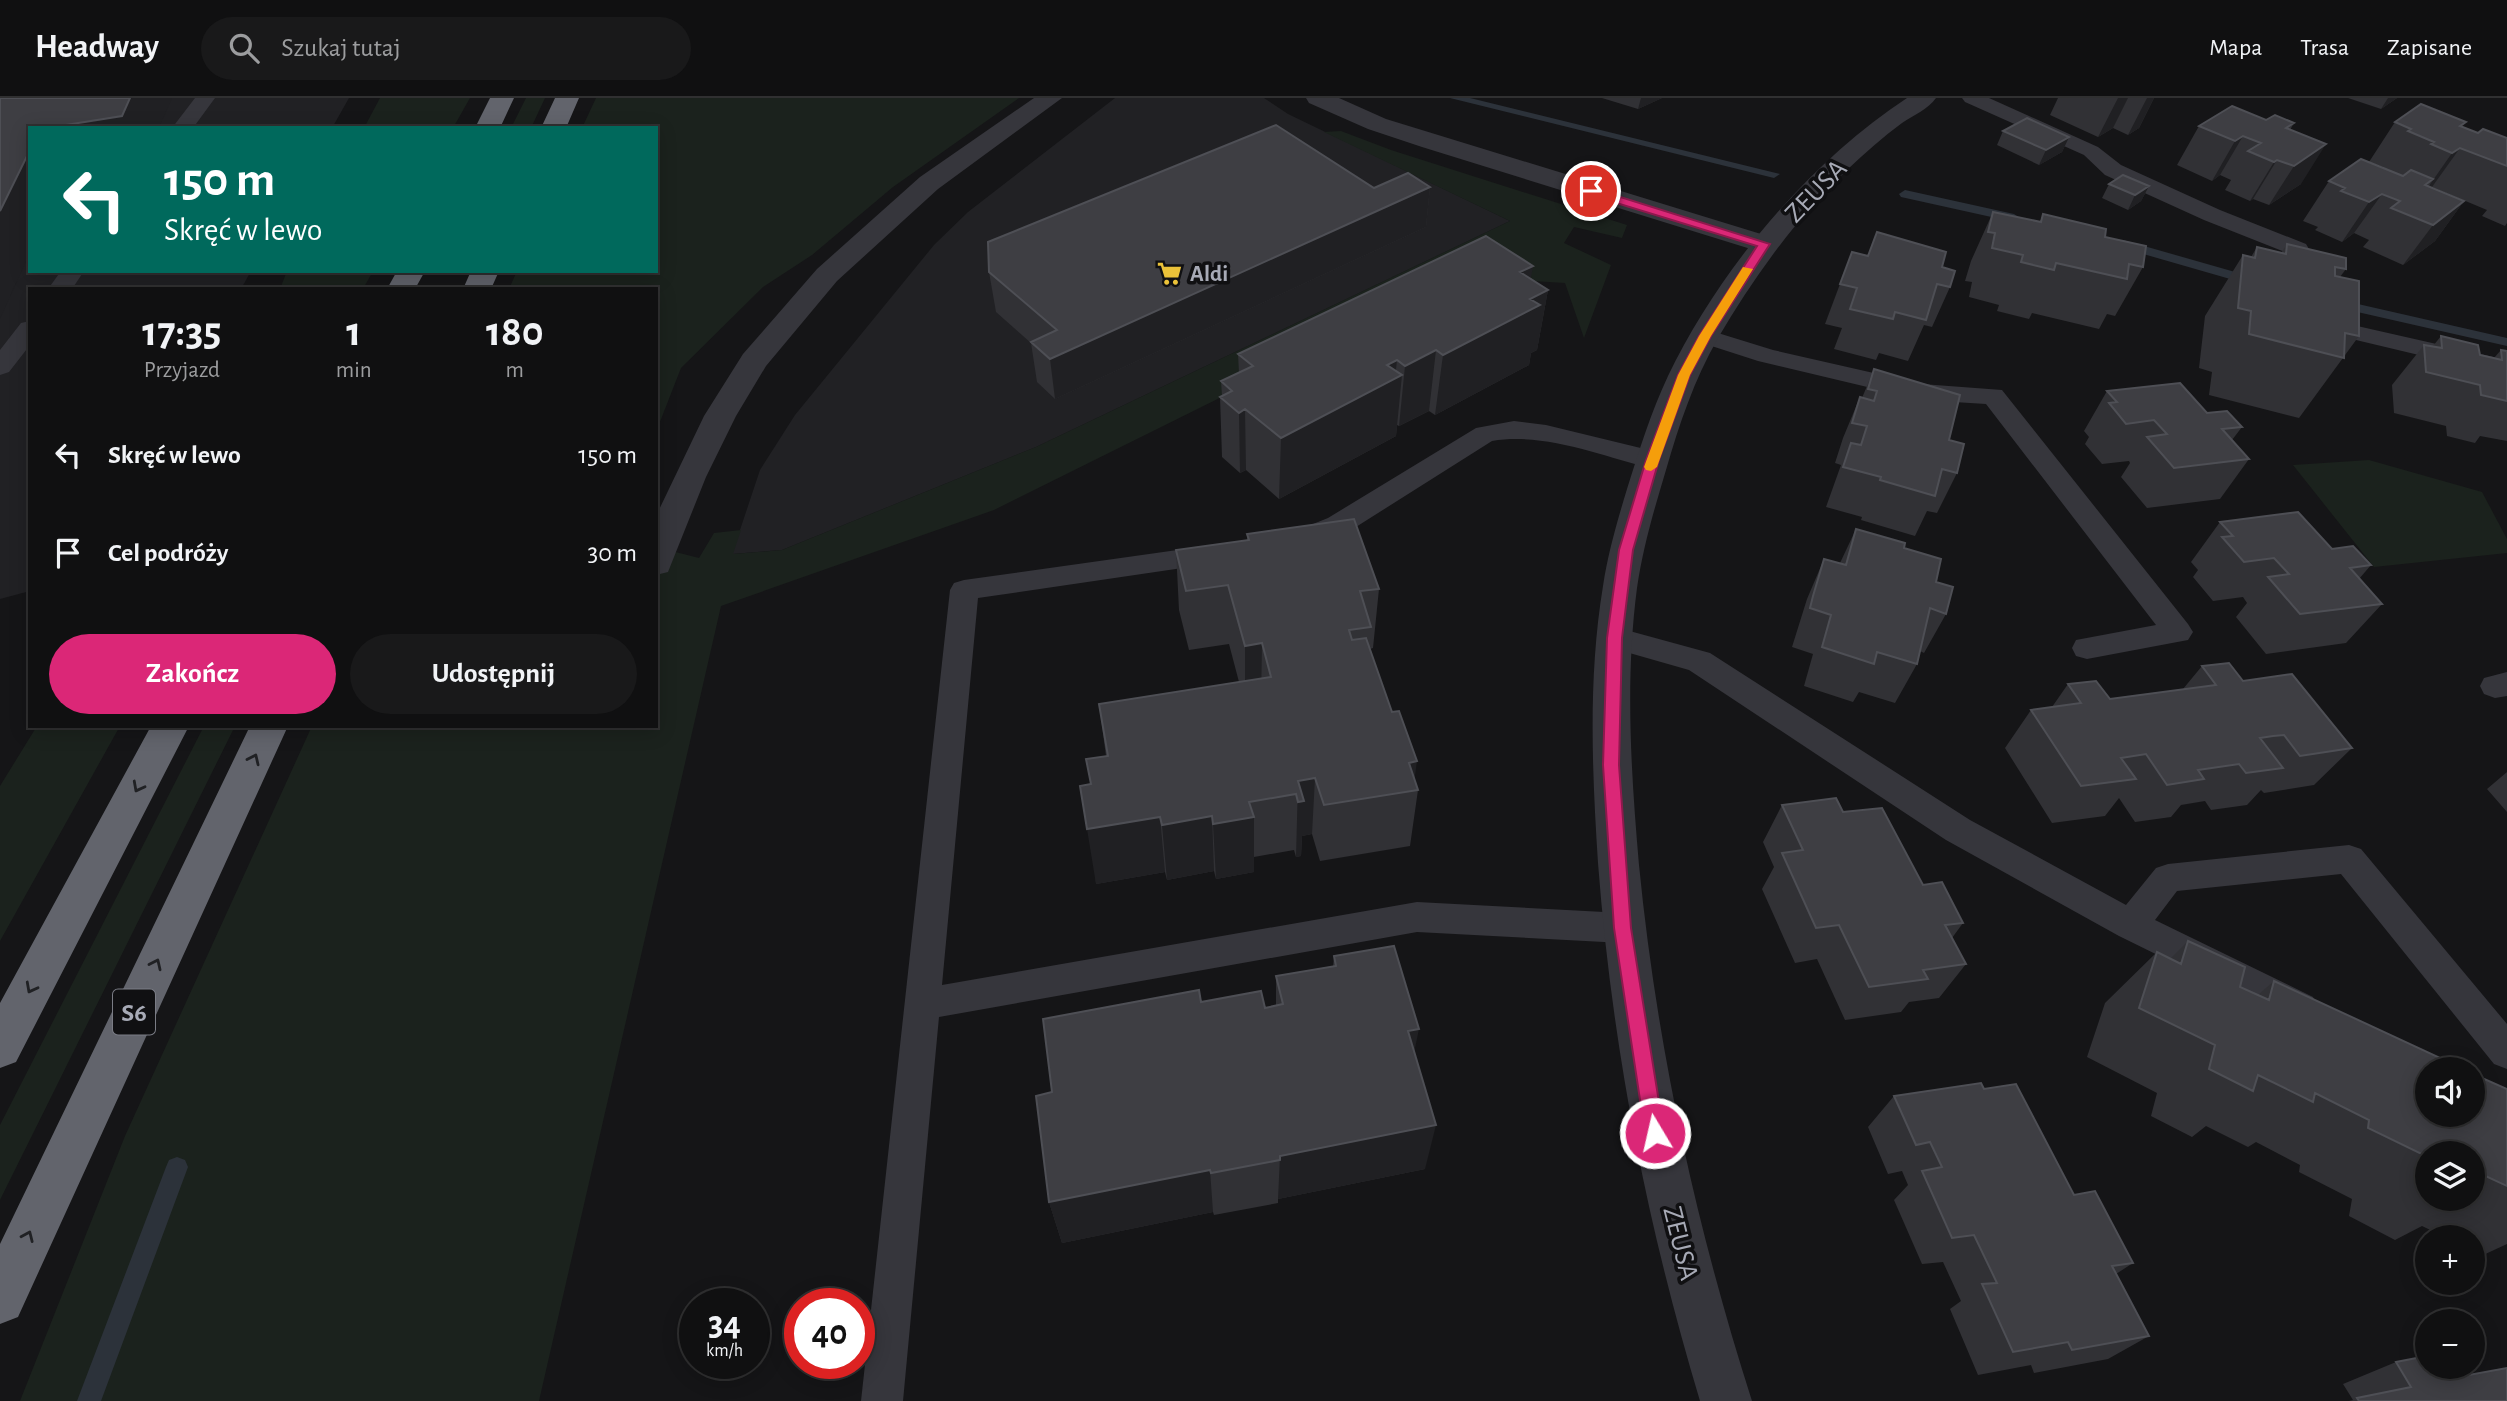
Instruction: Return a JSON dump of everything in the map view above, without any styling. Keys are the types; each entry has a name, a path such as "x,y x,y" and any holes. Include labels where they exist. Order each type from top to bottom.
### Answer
{"highway":[{"path":"488,126 502,98"},
{"path":"554,126 568,98"},
{"path":"0,1047 169,728"},
{"name":"S6","path":"0,1299 268,728"}],"street":[{"path":"658,556 685,488 720,416 754,361 827,275 929,183 1049,98"},
{"path":"1318,98 1377,124 1431,142 1764,244"},
{"name":"ZEUSA","path":"1726,1401 1705,1337 1655,1133 1623,928 1611,765 1615,638 1626,550 1653,460 1684,375 1705,336 1764,244 1833,169 1891,118 1924,98"}],"lane":[{"path":"184,126 205,98"},
{"path":"1972,98 2091,152 2113,170 2213,215 2298,249"},
{"path":"2344,330 2507,368"},
{"path":"0,367 28,331"},
{"path":"1705,336 1767,356 1922,392 1993,396 2178,632 2087,648"},
{"path":"881,1401 964,590 1289,544 1338,524 1485,434 1514,429 1546,433 1653,460"},
{"path":"1615,638 1699,661 1958,830 2131,925 2329,1024"},
{"path":"2131,925 2168,878 2349,859 2507,1052"},
{"path":"923,1004 1418,917 1623,928"}],"shaded area":[{"path":"0,98 349,98 333,126 28,126 28,273 250,273 242,287 28,287 28,592 0,599"},
{"path":"380,98 470,98 454,126 365,126"},
{"path":"526,98 545,98 532,126 512,126"},
{"path":"596,98 1019,98 893,187 812,255 763,287 681,368 658,427 658,287 510,287 516,273 658,273 658,126 583,126"},
{"path":"1115,98 1264,98 1288,114 1510,221 1036,447 782,550 732,554 760,470 795,415 934,245 968,212"},
{"path":"1341,131 1391,150 1627,225 1622,238 1574,227 1564,243 1611,265 1584,338 1565,283 1463,277 994,510 721,606 539,1401 20,1401 125,1136 311,728 658,728 658,548 699,558 714,533 741,530 733,554 782,550 1036,447 1510,221 1324,132"},
{"path":"286,273 372,273 364,287 281,287"},
{"path":"2369,460 2482,492 2507,539 2507,553 2374,567 2293,465"},
{"path":"36,728 119,728 0,941 0,786"},
{"path":"203,728 234,728 0,1200 0,1125"}],"building":[{"path":"0,98 130,98 122,116 60,126 28,126 28,154 0,211"},
{"path":"2421,104 2466,122 2460,126 2478,133 2483,129 2507,138 2507,166 2460,148 2452,153 2431,144 2434,142 2395,122"},
{"path":"2232,106 2266,120 2275,115 2294,123 2286,128 2326,144 2294,166 2277,160 2274,162 2248,151 2261,143 2243,136 2235,141 2199,126"},
{"path":"2027,118 2069,137 2046,150 2003,131"},
{"name":"Aldi","path":"1276,125 1374,188 1408,173 1430,187 1050,359 1031,342 1057,330 989,272 988,242"},
{"path":"2361,159 2403,176 2411,170 2433,179 2425,185 2464,201 2433,225 2391,208 2400,201 2382,194 2369,202 2341,191 2345,188 2329,181"},
{"path":"2123,175 2149,186 2135,195 2109,184"},
{"path":"1993,212 2041,222 2043,214 2106,229 2105,237 2146,246 2143,267 2129,264 2127,279 2056,263 2054,270 2021,262 2023,255 1992,248 1995,233 1988,232"},
{"path":"1877,232 1946,252 1942,267 1955,271 1950,287 1937,284 1926,320 1895,312 1893,319 1850,309 1857,288 1840,284 1852,252 1868,256"},
{"path":"1486,236 1533,266 1520,272 1548,290 1530,299 1540,305 1443,355 1436,350 1405,366 1397,360 1387,365 1402,375 1281,438 1245,409 1239,413 1220,397 1232,391 1221,381 1253,366 1238,354"},
{"path":"2287,244 2346,258 2346,269 2335,267 2335,276 2359,281 2359,336 2345,333 2344,358 2249,334 2251,311 2238,308 2243,255 2255,258 2257,247 2286,254"},
{"path":"2441,336 2478,345 2480,355 2502,360 2501,350 2507,351 2507,401 2481,395 2480,385 2426,372 2424,345 2442,348"},
{"path":"1874,369 1960,395 1949,440 1964,444 1957,473 1942,469 1935,496 1843,467 1851,443 1861,445 1867,426 1852,423 1860,397 1874,401 1877,391 1868,389"},
{"path":"2180,383 2207,413 2227,411 2242,427 2222,429 2249,459 2174,468 2147,437 2167,434 2154,420 2126,424 2109,403 2117,402 2107,391"},
{"path":"2298,512 2332,549 2353,546 2371,565 2350,568 2382,604 2300,614 2268,577 2289,574 2274,558 2244,562 2222,537 2233,536 2220,522"},
{"path":"1354,519 1379,589 1360,591 1371,627 1349,630 1352,640 1366,638 1392,712 1399,711 1417,761 1409,763 1418,790 1324,805 1315,778 1298,781 1304,801 1298,802 1296,794 1249,802 1254,817 1213,824 1212,816 1162,825 1160,817 1087,829 1080,786 1091,784 1086,759 1108,756 1099,704 1271,677 1262,643 1245,646 1228,585 1186,591 1176,550 1249,540 1247,534"},
{"path":"1856,529 1905,543 1904,548 1941,559 1936,582 1953,587 1946,614 1930,608 1917,664 1877,652 1874,664 1822,647 1831,615 1810,608 1813,596 1824,559 1846,565"},
{"path":"2229,663 2243,681 2292,674 2352,748 2300,756 2284,735 2273,736 2260,738 2283,768 2246,773 2239,764 2198,770 2204,779 2167,785 2146,754 2121,758 2136,779 2081,786 2031,710 2081,703 2068,684 2096,681 2110,699 2216,685 2202,666"},
{"path":"1836,798 1843,812 1882,808 1923,885 1942,882 1963,923 1945,925 1966,964 1923,970 1928,979 1869,987 1839,925 1816,928 1782,853 1803,850 1782,805"},
{"path":"2188,941 2245,967 2240,987 2269,1000 2274,981 2438,1057 2415,1057 2415,1127 2485,1127 2485,1079 2507,1089 2507,1186 2485,1176 2485,1141 2415,1141 2415,1151 2368,1128 2369,1120 2315,1093 2313,1102 2258,1075 2253,1091 2209,1069 2215,1045 2139,1008 2157,952 2181,964"},
{"path":"1394,946 1419,1029 1408,1031 1436,1125 1280,1156 1280,1160 1211,1173 1210,1170 1049,1202 1036,1096 1052,1092 1043,1019 1199,990 1201,1002 1261,991 1265,1008 1283,1004 1276,976 1336,966 1334,956"},
{"path":"1981,1083 1984,1089 2016,1084 2074,1195 2095,1191 2133,1263 2112,1266 2149,1336 2072,1350 2068,1342 2013,1352 1982,1284 1997,1283 1974,1235 1952,1238 1922,1171 1942,1167 1930,1142 1916,1145 1894,1096"},
{"path":"2415,1358 2415,1379 2485,1379 2485,1372 2507,1368 2507,1401 2359,1401 2357,1398 2411,1387 2396,1362"}],"waterway":[{"path":"1456,98 1774,174"},
{"path":"1905,194 2014,218"},
{"path":"2123,244 2251,281"},
{"path":"2336,303 2507,342"},
{"path":"89,1401 177,1167"}],"slow traffic":[{"path":"1651,467 1684,375 1705,336 1748,269"}],"place":[{"name":"Aldi","path":"1170,273"}],"route":[{"path":"1591,191 1764,244 1705,336 1684,375 1653,460 1626,550 1615,638 1611,765 1623,928 1655,1133"}]}
